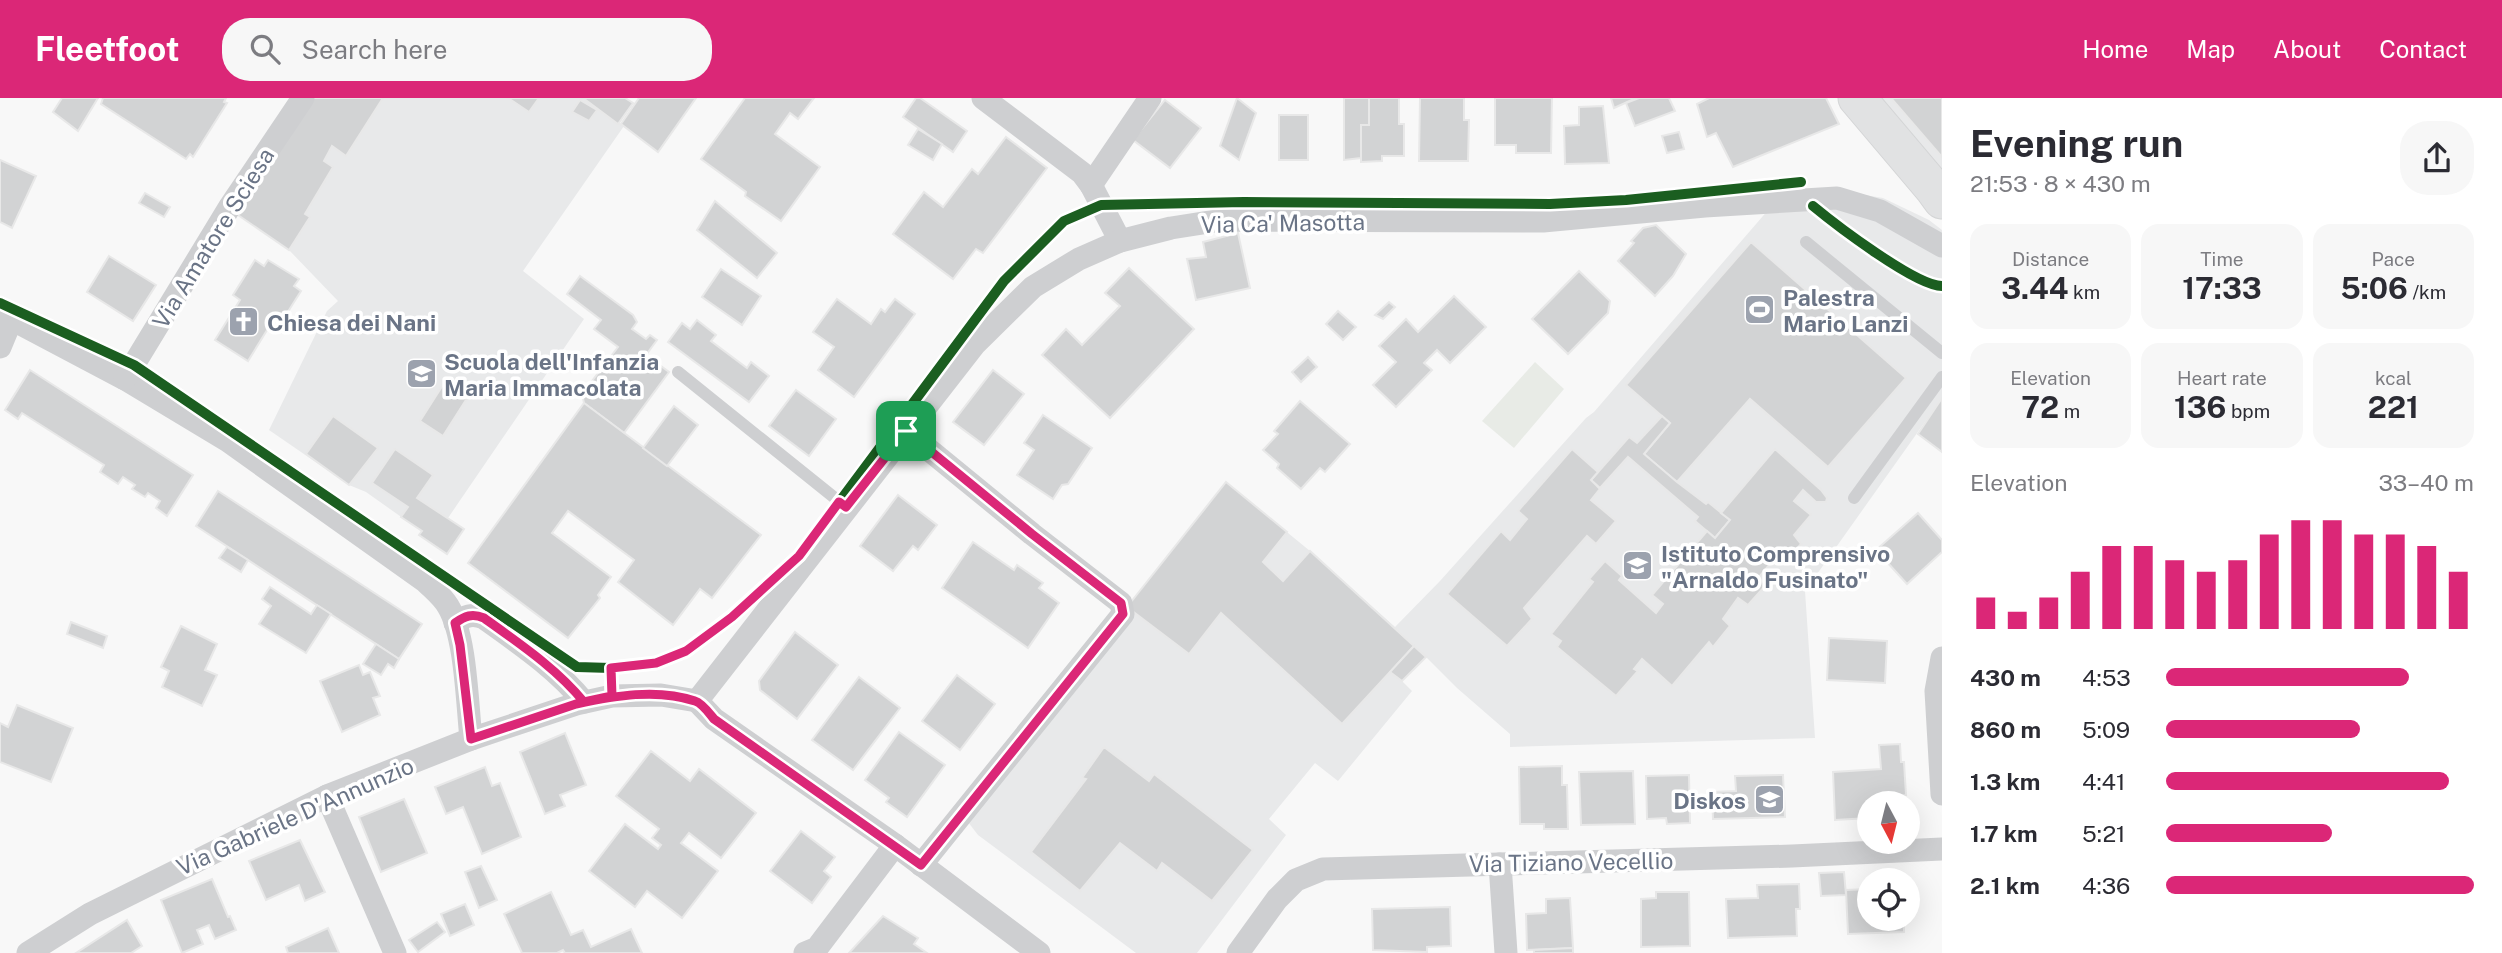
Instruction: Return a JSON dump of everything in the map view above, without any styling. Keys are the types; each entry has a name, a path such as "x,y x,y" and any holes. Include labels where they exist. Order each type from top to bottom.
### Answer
{"main road":[{"path":"1857,98 1942,200"}],"street":[{"name":"Via Amatore Sciesa","path":"125,379 229,208 303,98"},
{"path":"983,98 1082,173 1120,241"},
{"path":"1091,185 1150,98"},
{"name":"Via Ca' Masotta","path":"697,701 975,344 1033,287 1079,259 1120,241 1171,228 1222,220 1543,221 1705,206 1838,198 1881,211 1942,246"},
{"path":"0,347 6,316 125,379 228,441 426,582 443,598 455,623 471,739"},
{"path":"906,431 1121,603 1123,608 1123,614 921,865"},
{"path":"455,623 470,616 484,618 551,667 584,702"},
{"path":"1942,658 1936,691 1942,794"},
{"name":"Via Gabriele D'Annunzio","path":"28,953 90,914 327,796 471,739 584,702 612,696 661,695 697,701"},
{"path":"697,701 714,719 895,845 1039,953"},
{"path":"327,796 395,953"},
{"path":"806,953 817,948 895,845"},
{"name":"Via Tiziano Vecellio","path":"1238,953 1277,899 1296,880 1323,869 1792,856 1942,849"},
{"path":"1500,864 1506,953"}],"lane":[{"path":"1806,242 1942,353"},
{"path":"678,372 846,507"},
{"path":"1854,498 1942,377"}],"shaded area":[{"name":"Scuola dell'Infanzia Maria Immacolata","path":"310,98 583,98 624,126 523,271 584,319 448,518 464,529 447,554 419,535 421,531 366,492 349,485 269,430 327,311 338,301 289,250 235,213"},
{"path":"1878,98 1942,98 1942,171"},
{"name":"Istituto Comprensivo \"Arnaldo Fusinato\"","path":"1828,189 1883,198 1929,220 1942,230 1942,398 1805,591 1815,738 1510,747 1510,734 1426,657 1402,681 1412,691 1338,781 1315,763 1269,819 1286,835 1197,953 1136,953 978,835 968,822 1127,607 1226,482 1310,551 1395,627 1594,412 1781,195"},
{"path":"1535,362 1564,389 1514,448 1482,421"}],"building":[{"path":"62,98 98,98 78,131 53,112"},
{"path":"103,98 226,98 224,102 227,103 193,157 190,154 186,159 101,104"},
{"path":"310,98 383,98 346,156 332,146 324,161 333,167 305,214 310,217 289,250 235,213"},
{"path":"508,98 539,98 529,112"},
{"path":"583,98 625,98 633,103 618,124"},
{"path":"639,98 696,98 658,152 621,124"},
{"path":"745,98 814,98 798,119 790,113 775,134 820,167 781,221 745,196 746,192 701,159"},
{"path":"916,98 920,98 967,131 953,152 903,117"},
{"path":"1237,98 1256,113 1239,160 1220,146"},
{"path":"1344,98 1369,98 1369,125 1361,125 1361,158 1344,160"},
{"path":"1369,98 1399,98 1399,124 1404,124 1404,156 1382,156 1382,161 1361,162 1361,125 1369,125"},
{"path":"1420,98 1464,98 1464,120 1469,120 1468,161 1419,161"},
{"path":"1495,98 1552,98 1551,153 1516,153 1516,145 1495,145"},
{"path":"1611,98 1636,98 1614,108"},
{"path":"1639,98 1669,98 1675,111 1635,126 1626,103"},
{"path":"1709,98 1826,98 1839,124 1733,167 1716,133 1707,137 1697,104"},
{"path":"1891,98 1942,98 1942,157"},
{"path":"580,100 597,110 589,121 572,112"},
{"path":"1165,100 1201,128 1170,168 1133,140"},
{"path":"1603,106 1609,163 1565,164 1564,126 1579,125 1579,107"},
{"path":"1279,115 1308,115 1308,160 1279,160"},
{"path":"918,129 942,144 933,160 908,145"},
{"path":"1679,132 1684,149 1667,153 1662,136"},
{"path":"1006,137 1047,168 983,253 976,249 953,279 893,234 924,192 943,207 972,169 978,174"},
{"path":"0,160 36,176 12,228 0,222"},
{"path":"145,193 170,207 164,217 139,203"},
{"path":"715,201 777,253 757,278 697,230"},
{"path":"1656,225 1686,254 1673,276 1655,296 1618,261 1643,228"},
{"path":"1238,233 1250,288 1196,300 1187,259 1206,257 1203,242"},
{"name":"Palestra Mario Lanzi","path":"1751,242 1906,378 1828,467 1750,399 1677,482 1644,454 1670,423 1626,385"},
{"path":"109,256 156,285 133,321 87,292"},
{"path":"255,260 264,266 268,260 299,279 294,286 301,291 284,318 277,314 248,361 215,340 240,300 233,295"},
{"path":"1129,268 1194,329 1110,418 1042,355 1066,329 1082,345 1120,306 1105,293"},
{"path":"721,269 761,296 742,325 702,297"},
{"path":"1579,271 1610,301 1608,313 1568,354 1532,319"},
{"path":"580,276 633,315 637,322 632,329 646,339 650,335 657,340 646,355 669,372 624,433 584,403 582,394 618,347 594,329 601,320 567,294"},
{"path":"1454,296 1486,327 1450,363 1437,350 1424,363 1432,370 1396,407 1373,385 1396,362 1379,346 1406,319 1418,332"},
{"path":"837,299 871,324 881,309 885,312 895,299 915,314 854,397 818,370 834,347 813,332"},
{"path":"1389,302 1395,307 1383,319 1375,315"},
{"path":"1338,311 1356,327 1343,340 1326,324"},
{"path":"697,320 716,335 711,341 747,368 751,362 769,376 749,402 668,342 682,323 690,329"},
{"path":"1308,357 1317,367 1301,382 1292,372"},
{"path":"30,370 193,475 167,516 156,508 160,501 148,493 145,497 132,489 135,485 123,477 118,484 100,472 104,465 22,413 18,419 5,410"},
{"path":"993,370 1024,394 984,445 953,422"},
{"path":"448,377 471,392 443,436 420,421"},
{"path":"796,390 836,419 809,456 769,426"},
{"path":"1942,398 1942,452 1918,434"},
{"path":"1300,401 1350,444 1325,472 1320,468 1301,489 1277,468 1279,464 1263,450 1278,434 1274,431"},
{"path":"584,403 761,535 712,598 700,589 673,625 618,582 634,560 568,511 552,533 611,577 598,595 600,598 568,638 468,563"},
{"path":"674,406 698,425 667,466 643,448"},
{"path":"1043,415 1092,448 1068,484 1062,485 1053,499 1017,475 1034,450 1024,443"},
{"path":"333,416 378,448 349,485 306,454"},
{"path":"1662,416 1670,423 1644,454 1677,482 1730,520 1715,538 1695,521 1698,517 1628,457 1600,488 1591,480 1629,437 1637,443"},
{"path":"395,449 433,475 417,498 464,529 447,554 419,535 422,531 401,517 408,507 372,483"},
{"path":"1572,449 1598,472 1591,480 1600,489 1591,500 1616,521 1596,544 1587,536 1524,608 1532,619 1507,646 1447,594 1501,531 1510,540 1527,519 1518,511"},
{"path":"1775,449 1821,490 1827,498 1826,502 1816,502 1803,490 1794,501 1811,515 1794,535 1801,544 1784,564 1775,558 1759,577 1766,585 1748,605 1738,598 1723,619 1730,626 1713,647 1709,642 1672,686 1642,659 1634,669 1638,671 1616,696 1557,647 1561,641 1551,634 1593,582 1589,579 1605,561 1622,576 1619,580 1656,613 1663,604 1652,595 1707,531 1715,538 1730,520 1721,513"},
{"path":"1226,482 1287,532 1263,562 1283,581 1310,551 1414,646 1342,724 1221,613 1189,654 1127,607"},
{"path":"218,491 422,624 399,659 196,526"},
{"path":"898,495 937,525 918,550 913,546 893,571 860,546"},
{"path":"1918,513 1942,540 1942,552 1907,584 1876,550"},
{"path":"973,542 1014,570 1017,565 1043,583 1039,588 1059,603 1028,648 942,588"},
{"path":"227,547 248,560 241,572 219,558"},
{"path":"270,587 311,614 317,605 331,614 306,653 259,624 271,606 262,599"},
{"path":"71,622 107,636 103,648 67,634"},
{"path":"181,626 217,644 205,670 217,675 202,706 162,687 169,671 161,667"},
{"path":"795,632 838,665 797,719 760,690 759,681"},
{"path":"1829,638 1887,641 1885,683 1827,680"},
{"path":"376,644 399,659 394,668 388,664 381,675 363,664"},
{"path":"1414,646 1426,657 1402,681 1390,672"},
{"path":"359,665 363,675 370,672 380,696 373,698 380,715 342,732 320,681"},
{"path":"957,675 995,704 960,750 922,721"},
{"path":"859,677 900,708 853,770 812,740"},
{"path":"17,705 73,728 51,782 0,762 0,723 8,727"},
{"path":"899,732 945,765 907,817 886,802 889,798 865,780"},
{"path":"565,733 586,785 560,795 565,806 545,814 520,752"},
{"path":"1900,744 1906,791 1857,791 1857,819 1835,820 1833,772 1881,769 1879,745"},
{"path":"1104,747 1149,781 1154,774 1253,850 1212,901 1162,863 1157,871 1120,843 1080,891 1031,852 1086,779 1082,778"},
{"path":"651,751 690,781 699,769 756,813 721,858 689,833 681,843 718,871 682,918 647,891 635,907 589,871 625,824 658,849 661,845 652,838 659,829 616,796"},
{"path":"1562,766 1562,785 1567,785 1568,829 1544,829 1544,824 1520,824 1519,767"},
{"path":"485,767 492,786 500,783 521,837 482,854 463,807 446,814 435,787"},
{"path":"1633,771 1635,824 1581,825 1579,772"},
{"path":"1689,775 1690,823 1667,824 1666,818 1647,819 1646,776"},
{"path":"1783,775 1785,817 1713,819 1712,792 1736,791 1735,776"},
{"path":"404,799 427,853 381,872 359,817"},
{"path":"801,831 835,857 824,871 831,877 812,903 770,871"},
{"path":"300,840 325,892 305,901 299,885 266,900 249,861"},
{"path":"481,866 497,900 479,908 465,872"},
{"path":"1844,872 1846,895 1821,896 1819,873"},
{"path":"212,879 236,930 215,939 209,925 197,930 203,944 182,953 161,900"},
{"path":"1799,884 1797,936 1728,938 1726,899 1758,898 1757,885"},
{"path":"1846,890 1857,890 1857,931 1904,932 1848,934"},
{"path":"551,892 571,935 583,930 591,947 631,929 642,953 565,953 563,950 557,953 522,953 504,914"},
{"path":"1656,892 1689,892 1690,946 1641,947 1641,899 1656,898"},
{"path":"1570,898 1573,948 1527,950 1526,914 1546,913 1546,899"},
{"path":"465,904 474,925 450,936 441,914"},
{"path":"1450,907 1451,946 1427,947 1427,952 1373,950 1372,909"},
{"path":"883,916 918,938 914,944 927,953 849,953"},
{"path":"127,920 142,946 131,953 76,953"},
{"path":"437,922 445,932 418,952 409,940"},
{"path":"328,928 339,953 288,953 286,947"},
{"path":"1573,948 1573,953 1534,953 1534,950"}],"cycle path":[{"path":"611,668 656,663 686,651 731,617 799,556 1004,281 1064,221 1101,205 1244,202 1550,204 1626,200 1801,182"},
{"path":"1813,206 1896,266 1942,286"},
{"path":"0,303 134,365 577,667 611,668 612,696"}],"place":[{"name":"Palestra Mario Lanzi","path":"1760,310"},
{"name":"Chiesa dei Nani","path":"244,322"},
{"name":"Scuola dell'Infanzia Maria Immacolata","path":"421,374"},
{"name":"Istituto Comprensivo \"Arnaldo Fusinato\"","path":"1638,566"},
{"name":"Diskos","path":"1769,800"}],"route":[{"path":"906,431 846,507 839,502 799,556 732,617 686,651 656,663 611,668 612,696 584,702 551,667 484,618 470,616 455,623 471,739 576,704 612,696 661,695 697,701 714,719 921,865 1123,614 1123,608 1121,603 906,431"}]}
